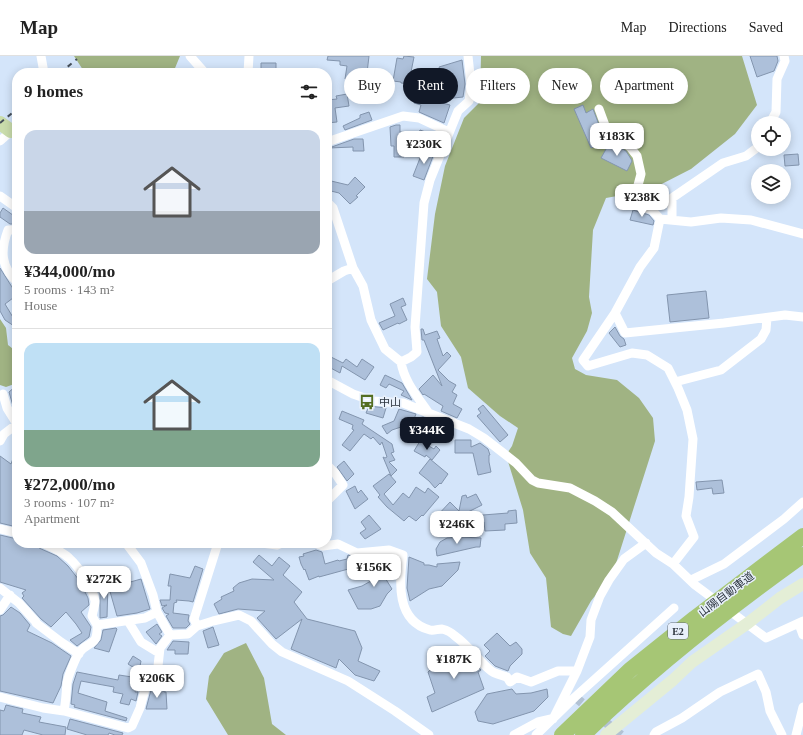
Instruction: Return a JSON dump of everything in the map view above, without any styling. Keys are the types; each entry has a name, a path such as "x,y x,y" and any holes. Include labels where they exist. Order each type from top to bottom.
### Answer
{"highway":[{"name":"山陽自動車道","path":"562,735 636,666 694,618 803,536"},
{"name":"山陽自動車道","path":"583,735 642,681 704,629 803,555"}],"street":[{"path":"41,56 43,68"},
{"path":"190,56 201,68"},
{"path":"248,68 249,56"},
{"path":"401,362 417,352 415,327 424,203 430,180 458,111 469,100 471,84 468,56"},
{"path":"774,116 776,112 777,79 785,61 784,56"},
{"path":"599,109 606,128 614,136 630,147 637,156 641,174 634,204 652,210 660,219 691,222 721,218 750,220 803,234"},
{"path":"332,140 403,116 419,118 449,132"},
{"path":"0,141 9,127"},
{"path":"672,220 672,198 723,163 746,156 751,152"},
{"path":"0,196 12,204"},
{"path":"332,207 353,268 363,286 371,320 385,350 401,362 408,382 428,412"},
{"path":"660,219 654,248 640,267 615,313 583,360 588,366 632,353 647,355 668,368 675,382 687,410 693,439 689,497 686,516 694,537 673,564"},
{"path":"12,230 8,230 4,238 2,262 8,274 12,278"},
{"path":"332,278 353,268"},
{"path":"615,313 625,333 785,315 803,317"},
{"path":"675,382 721,370 761,339 766,330 767,318"},
{"path":"332,383 353,394 374,401 403,403 469,429 484,438 516,463 532,480 538,483 570,488 606,508 656,553 673,564 693,582 766,638 801,623 803,635"},
{"path":"3,394 7,408 12,416"},
{"path":"0,442 4,434 12,428"},
{"path":"332,470 343,485 332,496"},
{"path":"693,582 724,564 784,520 803,502"},
{"path":"0,529 12,532"},
{"path":"553,719 577,671 590,637 591,620 600,596 624,559 646,543"},
{"path":"332,545 338,544 357,554 390,550 403,555 400,572 400,595 414,623 430,630 442,629 454,635 464,643 490,671 507,677 510,682 517,677 532,682 558,671 577,671"},
{"path":"53,548 70,558 89,585 95,601 92,616 97,625 97,636 95,640 79,654 67,681 64,711"},
{"path":"129,548 143,568 153,595 157,612 170,635"},
{"path":"197,626 194,619 216,548"},
{"path":"606,735 673,680 692,662 748,623 780,598 803,584"},
{"path":"0,588 22,606 36,623 60,642 79,654"},
{"path":"0,610 10,595"},
{"path":"536,735 575,697 674,608"},
{"path":"97,625 145,618 157,612"},
{"path":"0,697 43,708 64,711 128,728 132,726 140,708 148,678 158,666 160,648 170,635 188,634 197,626 239,615 251,621 282,652 348,681 429,735"},
{"path":"128,621 141,642 159,653"},
{"path":"654,735 656,732 682,718 720,692 758,674 766,692 770,711 782,735"},
{"path":"796,735 803,707"},
{"path":"514,735 538,722 553,719"},
{"path":"667,735 668,725"}],"green space":[{"path":"74,56 180,56 175,68 82,68"},
{"path":"481,56 742,56 757,105 735,134 691,169 650,190 606,198 593,230 589,297 592,313 587,331 572,358 575,369 586,375 617,380 639,398 653,418 655,441 613,573 591,601 571,636 563,634 551,627 546,578 530,553 523,510 506,455 512,446 518,428 500,416 468,388 461,357 441,326 437,292 427,279 435,214 445,166 464,118 478,104 530,104 530,68 481,68"},
{"path":"0,319 6,328 8,345 12,348 12,385 6,387 0,385"},
{"path":"246,643 264,678 272,724 286,735 228,735 206,699 209,676 224,653"}],"building":[{"path":"328,56 369,56 368,68 347,68 347,66 340,65 340,61 327,60"},
{"path":"404,56 414,57 412,68 403,68 403,83 395,81 395,70 397,58 403,59"},
{"path":"750,56 777,56 778,61 774,71 757,77"},
{"path":"462,60 465,84 463,97 458,98 458,68 439,67"},
{"path":"261,63 276,63 276,68 261,68"},
{"path":"344,95 344,104 349,104 349,106 335,108 337,122 332,122 332,100 337,99 336,96"},
{"path":"418,104 450,105 444,123 419,112 421,105"},
{"path":"583,105 586,113 593,109 601,130 610,140 591,148 574,109"},
{"path":"369,112 372,120 345,130 343,126 360,118 360,115"},
{"path":"400,125 400,132 407,132 407,147 404,147 404,157 394,157 394,146 391,146 390,127"},
{"path":"420,130 431,134 428,142 417,137"},
{"path":"354,139 363,139 364,151 353,151 353,147 332,147"},
{"path":"610,142 626,151 631,159 632,161 627,171 601,158"},
{"path":"429,148 435,151 424,180 413,176 422,153 426,155"},
{"path":"791,154 798,154 799,165 785,164 784,156 791,156"},
{"path":"355,177 365,187 356,196 358,197 350,204 339,193 332,191 332,181 348,185"},
{"path":"3,208 12,214 12,224 0,217 0,213"},
{"path":"633,210 649,215 654,221 653,225 630,220"},
{"path":"0,268 12,287 12,299 5,304 12,316 12,325 5,320 0,311"},
{"path":"706,291 709,318 670,322 667,295"},
{"path":"403,298 406,305 401,307 407,320 383,330 379,323 395,316 390,304"},
{"path":"615,327 620,336 624,339 626,345 620,347 609,333"},
{"path":"421,329 423,329 425,335 437,331 440,338 437,339 443,356 447,352 451,356 438,370 449,381 456,385 452,392 457,395 453,404 462,409 457,418 441,411 443,406 424,394 423,395 419,389 433,375 442,386 424,340 422,340"},
{"path":"332,358 343,363 346,359 357,367 362,359 374,367 365,380 342,366 340,373 332,369"},
{"path":"385,375 402,383 412,400 401,395 404,391 389,384 386,388 380,385"},
{"path":"12,389 12,402 9,392"},
{"path":"483,405 508,435 500,442 477,416 481,413 478,409"},
{"path":"369,406 386,408 383,418 366,413"},
{"path":"399,409 416,414 414,419 423,417 431,420 432,425 419,429 420,433 409,435 407,425 392,430 387,434 382,426 394,421"},
{"path":"342,411 364,420 362,424 392,444 394,452 391,453 395,460 389,462 397,470 391,476 383,457 387,457 382,442 380,445 373,437 371,439 364,434 350,451 342,445 354,430 352,429 353,425 339,419"},
{"path":"455,440 471,440 471,447 480,443 488,449 490,455 489,462 491,472 478,475 473,453 455,453"},
{"path":"420,441 434,449 436,446 440,450 432,460 426,455 425,457 414,451"},
{"path":"0,456 11,464 12,461 12,526 0,523"},
{"path":"430,459 448,474 441,484 440,483 435,488 419,473"},
{"path":"344,461 354,474 347,481 337,467"},
{"path":"389,474 396,482 384,494 393,505 403,493 409,498 416,487 425,493 428,488 439,497 423,516 422,515 416,521 409,516 404,521 387,507 378,497 380,495 373,486"},
{"path":"722,480 724,493 713,494 712,488 697,490 696,482"},
{"path":"355,486 358,493 361,490 368,499 355,509 346,491"},
{"path":"476,494 482,505 458,517 508,513 508,511 516,510 517,523 505,524 505,530 485,531 484,522 473,525 471,516 461,527 451,529 436,517 450,502 459,511 462,496 466,495 467,498"},
{"path":"369,515 381,529 365,539 360,533 366,529 361,522"},
{"path":"0,535 12,538 12,548 39,548 57,556 68,566 79,580 88,598 89,605 81,612 91,627 89,637 77,646 70,640 82,633 66,612 51,627 41,619 22,598 24,596 22,593 26,590 0,582"},
{"path":"447,538 481,538 480,547 437,556 436,549 440,542"},
{"path":"316,550 322,552 325,564 347,559 348,555 364,560 360,571 352,568 309,580 299,557 304,556 303,554"},
{"path":"259,555 272,566 279,557 290,566 283,575 302,592 294,602 307,619 355,631 362,648 358,661 380,671 374,681 355,675 339,659 336,668 291,649 302,619 276,639 257,618 265,611 238,609 219,614 214,604 222,599 221,597 234,591 233,588 239,583 252,579 274,580 253,562"},
{"path":"389,556 396,559 396,564 382,573 392,589 387,594 380,606 371,609 358,609 348,590 362,586 378,577 375,571 378,569 375,564"},
{"path":"409,557 424,563 424,565 437,567 437,564 460,562 458,570 442,586 429,589 410,601 407,588"},
{"path":"195,566 203,569 193,602 176,600 177,602 174,603 173,613 189,615 188,621 190,624 186,628 173,628 166,616 169,614 165,613 162,608 167,605 162,606 160,600 170,600 171,586 168,586 170,574 190,578"},
{"path":"141,579 150,609 137,613 117,616 109,588"},
{"path":"100,583 108,583 107,617 100,618"},
{"path":"11,607 20,613 30,625 27,631 52,643 71,656 63,674 61,686 53,703 0,691 0,616"},
{"path":"157,624 162,632 159,634 162,636 156,644 146,632"},
{"path":"213,627 219,645 208,648 203,631"},
{"path":"117,629 109,652 94,648 101,640 103,630"},
{"path":"497,633 510,646 516,642 522,649 522,654 510,666 508,671 495,666 485,656 490,651 484,645"},
{"path":"173,641 189,642 188,654 175,654 175,650 167,650"},
{"path":"462,650 481,670 478,672 484,689 432,712 427,697 435,693 428,672 443,658"},
{"path":"133,656 141,661 139,671 128,664"},
{"path":"77,672 118,680 119,675 132,677 130,682 137,683 135,692 138,692 136,701 131,699 129,705 120,703 123,694 113,692 114,687 81,681 78,693 107,702 105,711 127,718 126,721 74,707 75,705 71,704 73,684"},
{"path":"152,686 164,689 164,692 166,692 167,709 146,709"},
{"path":"512,689 516,694 531,693 547,689 548,697 534,711 493,724 478,721 475,712 487,694"},
{"path":"6,705 23,709 22,713 41,717 39,722 66,727 65,735 43,735 24,730 22,735 0,735 0,710 4,711"},
{"path":"70,719 123,733 122,735 109,733 108,735 87,735 67,729"}],"tunnel":[{"path":"575,697 621,735"}],"railway":[{"path":"66,68 77,59"},
{"path":"0,123 12,113"}],"place":[{"name":"中山","path":"367,402"}]}
